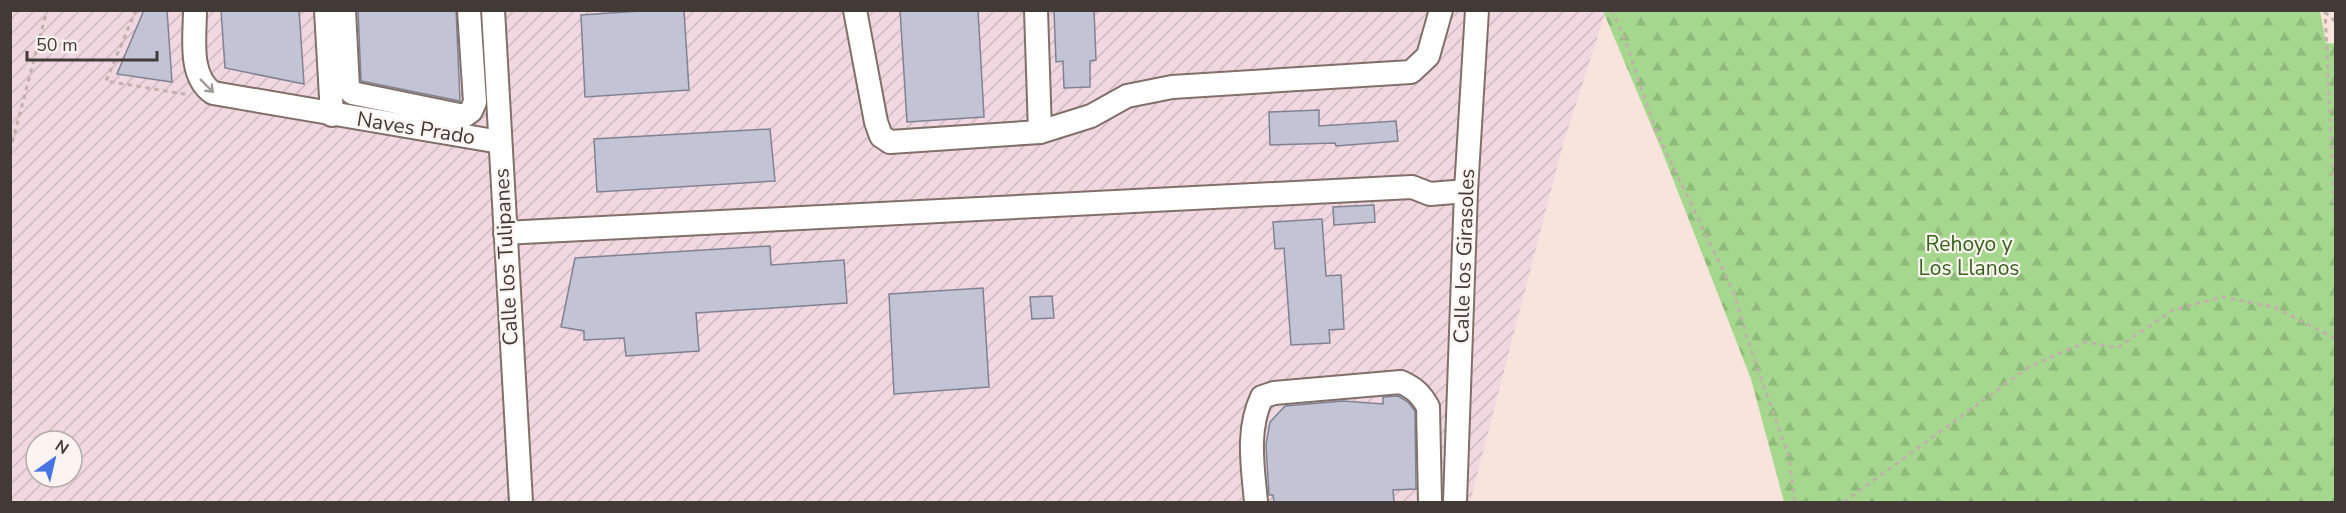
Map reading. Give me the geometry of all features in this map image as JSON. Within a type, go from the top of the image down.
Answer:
[{"type":"street","name":"Naves Prado","points":[[195,10],[198,75],[206,88],[213,93],[500,142]]},
{"type":"street","name":"Naves Prado","points":[[326,10],[339,70],[332,115]]},
{"type":"street","points":[[344,10],[339,70],[348,88],[356,95],[464,116],[471,111],[475,102],[469,10]]},
{"type":"street","name":"Calle los Tulipanes","points":[[492,10],[521,502]]},
{"type":"street","points":[[855,10],[876,122],[881,136],[890,142],[1040,132],[1090,116],[1127,96],[1172,87],[1411,72],[1428,56],[1441,10]]},
{"type":"street","points":[[1036,10],[1040,132]]},
{"type":"street","name":"Calle los Girasoles","points":[[1455,502],[1466,191],[1477,10]]},
{"type":"street","points":[[505,233],[1412,187],[1430,194],[1466,191]]},
{"type":"street","points":[[1256,502],[1252,442],[1256,411],[1262,397],[1274,393],[1401,382],[1413,387],[1428,407],[1430,502]]},
{"type":"path","points":[[10,151],[47,10]]},
{"type":"path","points":[[136,10],[106,81],[184,94],[182,86]]},
{"type":"path","points":[[1612,10],[1625,40],[1657,133],[1734,293],[1748,341],[1789,457],[1795,502]]},
{"type":"path","points":[[2325,11],[2336,22]]},
{"type":"path","points":[[2325,11],[2336,248]]},
{"type":"path","points":[[1844,502],[2030,366],[2086,342],[2117,348],[2173,310],[2222,297],[2274,307],[2336,339]]},
{"type":"shaded area","points":[[10,11],[1606,11],[1563,144],[1470,502],[11,502]]},
{"type":"green space","name":"Rehoyo y Los Llanos","points":[[1603,11],[2320,11],[2326,43],[2336,44],[2335,502],[1784,502],[1751,379],[1662,151]]},
{"type":"building","points":[[144,10],[167,10],[172,82],[117,74]]},
{"type":"building","points":[[221,10],[299,10],[304,84],[225,68]]},
{"type":"building","points":[[358,10],[456,10],[460,101],[361,81]]},
{"type":"building","points":[[684,10],[689,90],[585,97],[581,15]]},
{"type":"building","points":[[900,10],[978,10],[984,117],[907,122]]},
{"type":"building","points":[[1054,10],[1094,10],[1096,60],[1090,61],[1090,87],[1064,88],[1063,61],[1056,62]]},
{"type":"building","points":[[1319,110],[1319,126],[1396,121],[1398,141],[1336,146],[1335,143],[1270,145],[1269,112]]},
{"type":"building","points":[[770,129],[775,181],[597,192],[594,139]]},
{"type":"building","points":[[1374,205],[1375,222],[1334,225],[1333,207]]},
{"type":"building","points":[[1322,219],[1326,276],[1341,275],[1344,329],[1329,330],[1330,343],[1291,345],[1284,248],[1275,249],[1273,222]]},
{"type":"building","points":[[770,246],[771,265],[844,260],[847,303],[696,313],[699,351],[626,356],[624,338],[584,340],[584,331],[561,327],[575,258]]},
{"type":"building","points":[[983,288],[989,387],[894,394],[889,294]]},
{"type":"building","points":[[1052,296],[1054,318],[1032,319],[1030,297]]},
{"type":"building","points":[[1398,396],[1408,402],[1415,411],[1416,489],[1393,490],[1394,502],[1274,502],[1273,495],[1269,495],[1266,445],[1270,422],[1285,406],[1343,401],[1383,404],[1383,397]]}]
